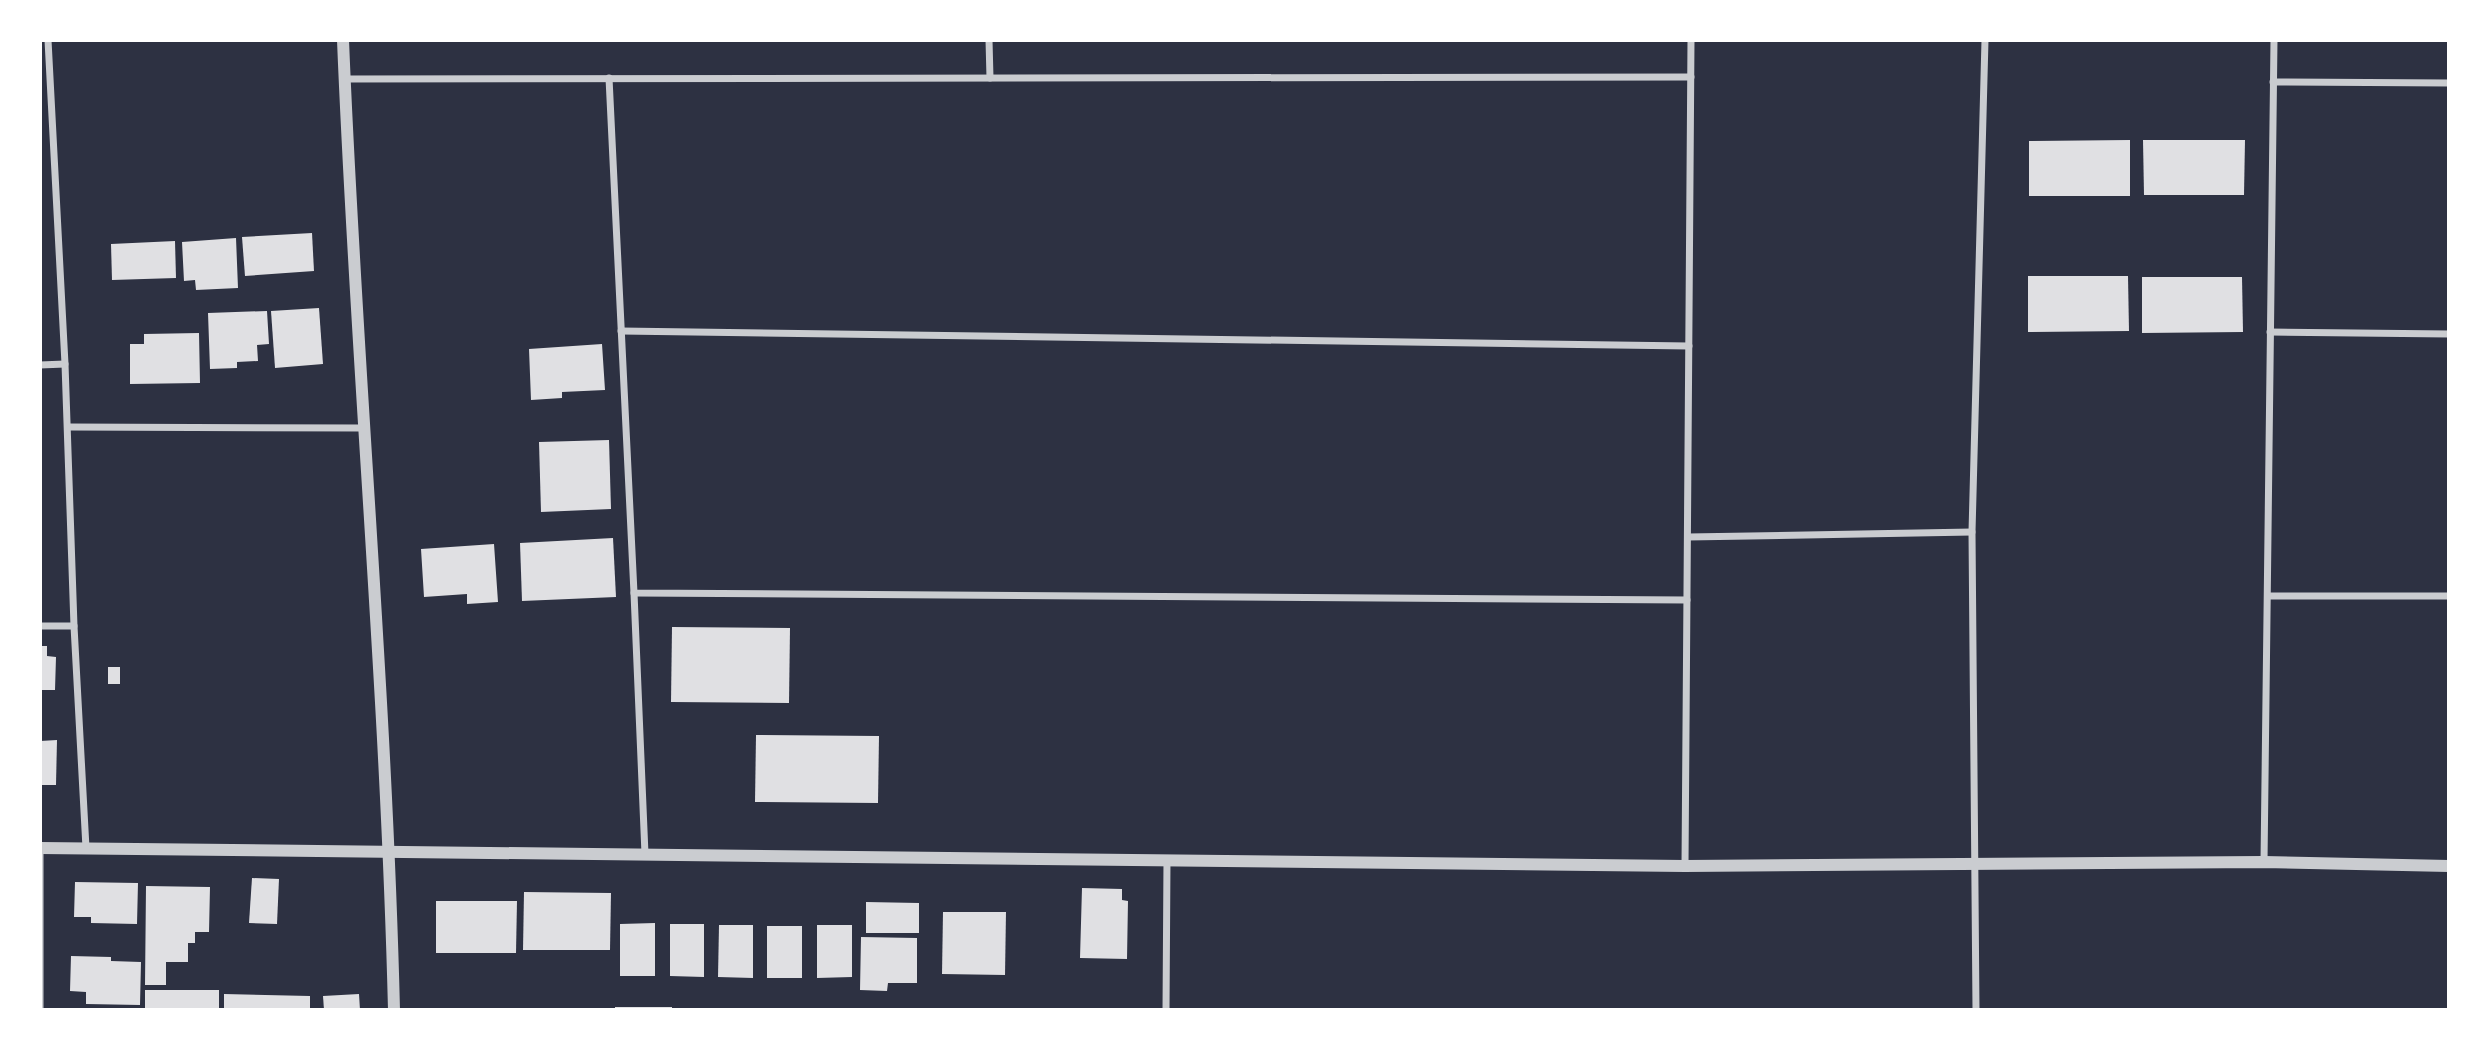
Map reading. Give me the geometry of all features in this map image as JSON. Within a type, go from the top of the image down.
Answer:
[{"type":"street","points":[[48,40],[44,52],[65,364],[74,626],[86,848]]},
{"type":"street","points":[[342,40],[390,853],[394,1010]]},
{"type":"street","points":[[989,40],[989,78]]},
{"type":"street","points":[[1685,866],[1691,40]]},
{"type":"street","points":[[1976,1010],[1972,532],[1985,40]]},
{"type":"street","points":[[2264,862],[2274,40]]},
{"type":"street","points":[[609,78],[645,854]]},
{"type":"street","points":[[344,79],[1691,78]]},
{"type":"street","points":[[2273,82],[2449,83]]},
{"type":"street","points":[[621,331],[1689,346]]},
{"type":"street","points":[[2270,332],[2449,334]]},
{"type":"street","points":[[40,365],[65,364]]},
{"type":"street","points":[[68,427],[363,428]]},
{"type":"street","points":[[1688,537],[1972,532]]},
{"type":"street","points":[[634,593],[1687,600]]},
{"type":"street","points":[[2268,596],[2449,596]]},
{"type":"street","points":[[40,626],[74,626]]},
{"type":"street","points":[[41,848],[1685,866],[2264,862],[2449,866]]},
{"type":"street","points":[[1166,1010],[1167,859]]},
{"type":"lane","points":[[41,848],[41,1010]]},
{"type":"building","points":[[2130,140],[2130,196],[2029,196],[2029,141]]},
{"type":"building","points":[[2143,140],[2245,140],[2244,195],[2144,195]]},
{"type":"building","points":[[312,233],[314,271],[245,276],[242,237]]},
{"type":"building","points":[[236,238],[238,288],[196,290],[195,280],[184,281],[182,242]]},
{"type":"building","points":[[175,241],[176,278],[112,280],[111,244]]},
{"type":"building","points":[[2028,276],[2128,276],[2129,331],[2028,332]]},
{"type":"building","points":[[2142,277],[2242,277],[2243,332],[2142,333]]},
{"type":"building","points":[[319,308],[323,364],[275,368],[271,311]]},
{"type":"building","points":[[267,311],[269,344],[257,345],[258,361],[237,362],[237,368],[210,369],[208,313]]},
{"type":"building","points":[[199,333],[200,383],[130,384],[130,344],[144,344],[144,334]]},
{"type":"building","points":[[602,344],[605,390],[562,392],[562,398],[531,400],[529,349]]},
{"type":"building","points":[[609,440],[611,509],[541,512],[539,442]]},
{"type":"building","points":[[613,538],[616,597],[522,601],[520,543]]},
{"type":"building","points":[[494,544],[498,602],[467,604],[467,594],[424,597],[421,549]]},
{"type":"building","points":[[672,627],[790,628],[789,703],[671,702]]},
{"type":"building","points":[[40,646],[47,646],[47,656],[56,657],[55,690],[40,690]]},
{"type":"building","points":[[108,667],[120,667],[120,684],[108,684]]},
{"type":"building","points":[[756,735],[879,736],[878,803],[755,802]]},
{"type":"building","points":[[57,740],[56,785],[40,785],[40,741]]},
{"type":"building","points":[[252,878],[279,879],[277,924],[249,923]]},
{"type":"building","points":[[75,882],[138,883],[137,924],[91,923],[91,917],[74,917]]},
{"type":"building","points":[[146,886],[210,887],[209,932],[195,932],[195,943],[188,943],[188,962],[166,962],[166,985],[145,985]]},
{"type":"building","points":[[1082,888],[1122,889],[1122,900],[1128,901],[1127,959],[1080,958]]},
{"type":"building","points":[[524,892],[611,893],[610,950],[523,950]]},
{"type":"building","points":[[436,901],[517,901],[516,953],[436,953]]},
{"type":"building","points":[[866,902],[919,903],[919,933],[866,933]]},
{"type":"building","points":[[943,912],[1006,912],[1005,975],[942,974]]},
{"type":"building","points":[[655,923],[655,976],[620,976],[620,924]]},
{"type":"building","points":[[670,924],[704,924],[704,977],[670,976]]},
{"type":"building","points":[[719,925],[753,925],[753,978],[718,977]]},
{"type":"building","points":[[817,925],[852,925],[852,977],[817,978]]},
{"type":"building","points":[[767,926],[802,926],[802,978],[767,978]]},
{"type":"building","points":[[861,937],[917,938],[917,983],[888,983],[887,991],[860,990]]},
{"type":"building","points":[[71,956],[111,957],[111,961],[141,962],[140,1005],[86,1004],[86,992],[70,991]]},
{"type":"building","points":[[145,990],[219,990],[219,1010],[145,1010]]},
{"type":"building","points":[[224,994],[310,996],[310,1010],[224,1010]]},
{"type":"building","points":[[359,994],[360,1010],[324,1010],[323,996]]},
{"type":"building","points":[[615,1007],[672,1007],[672,1010],[615,1010]]}]
